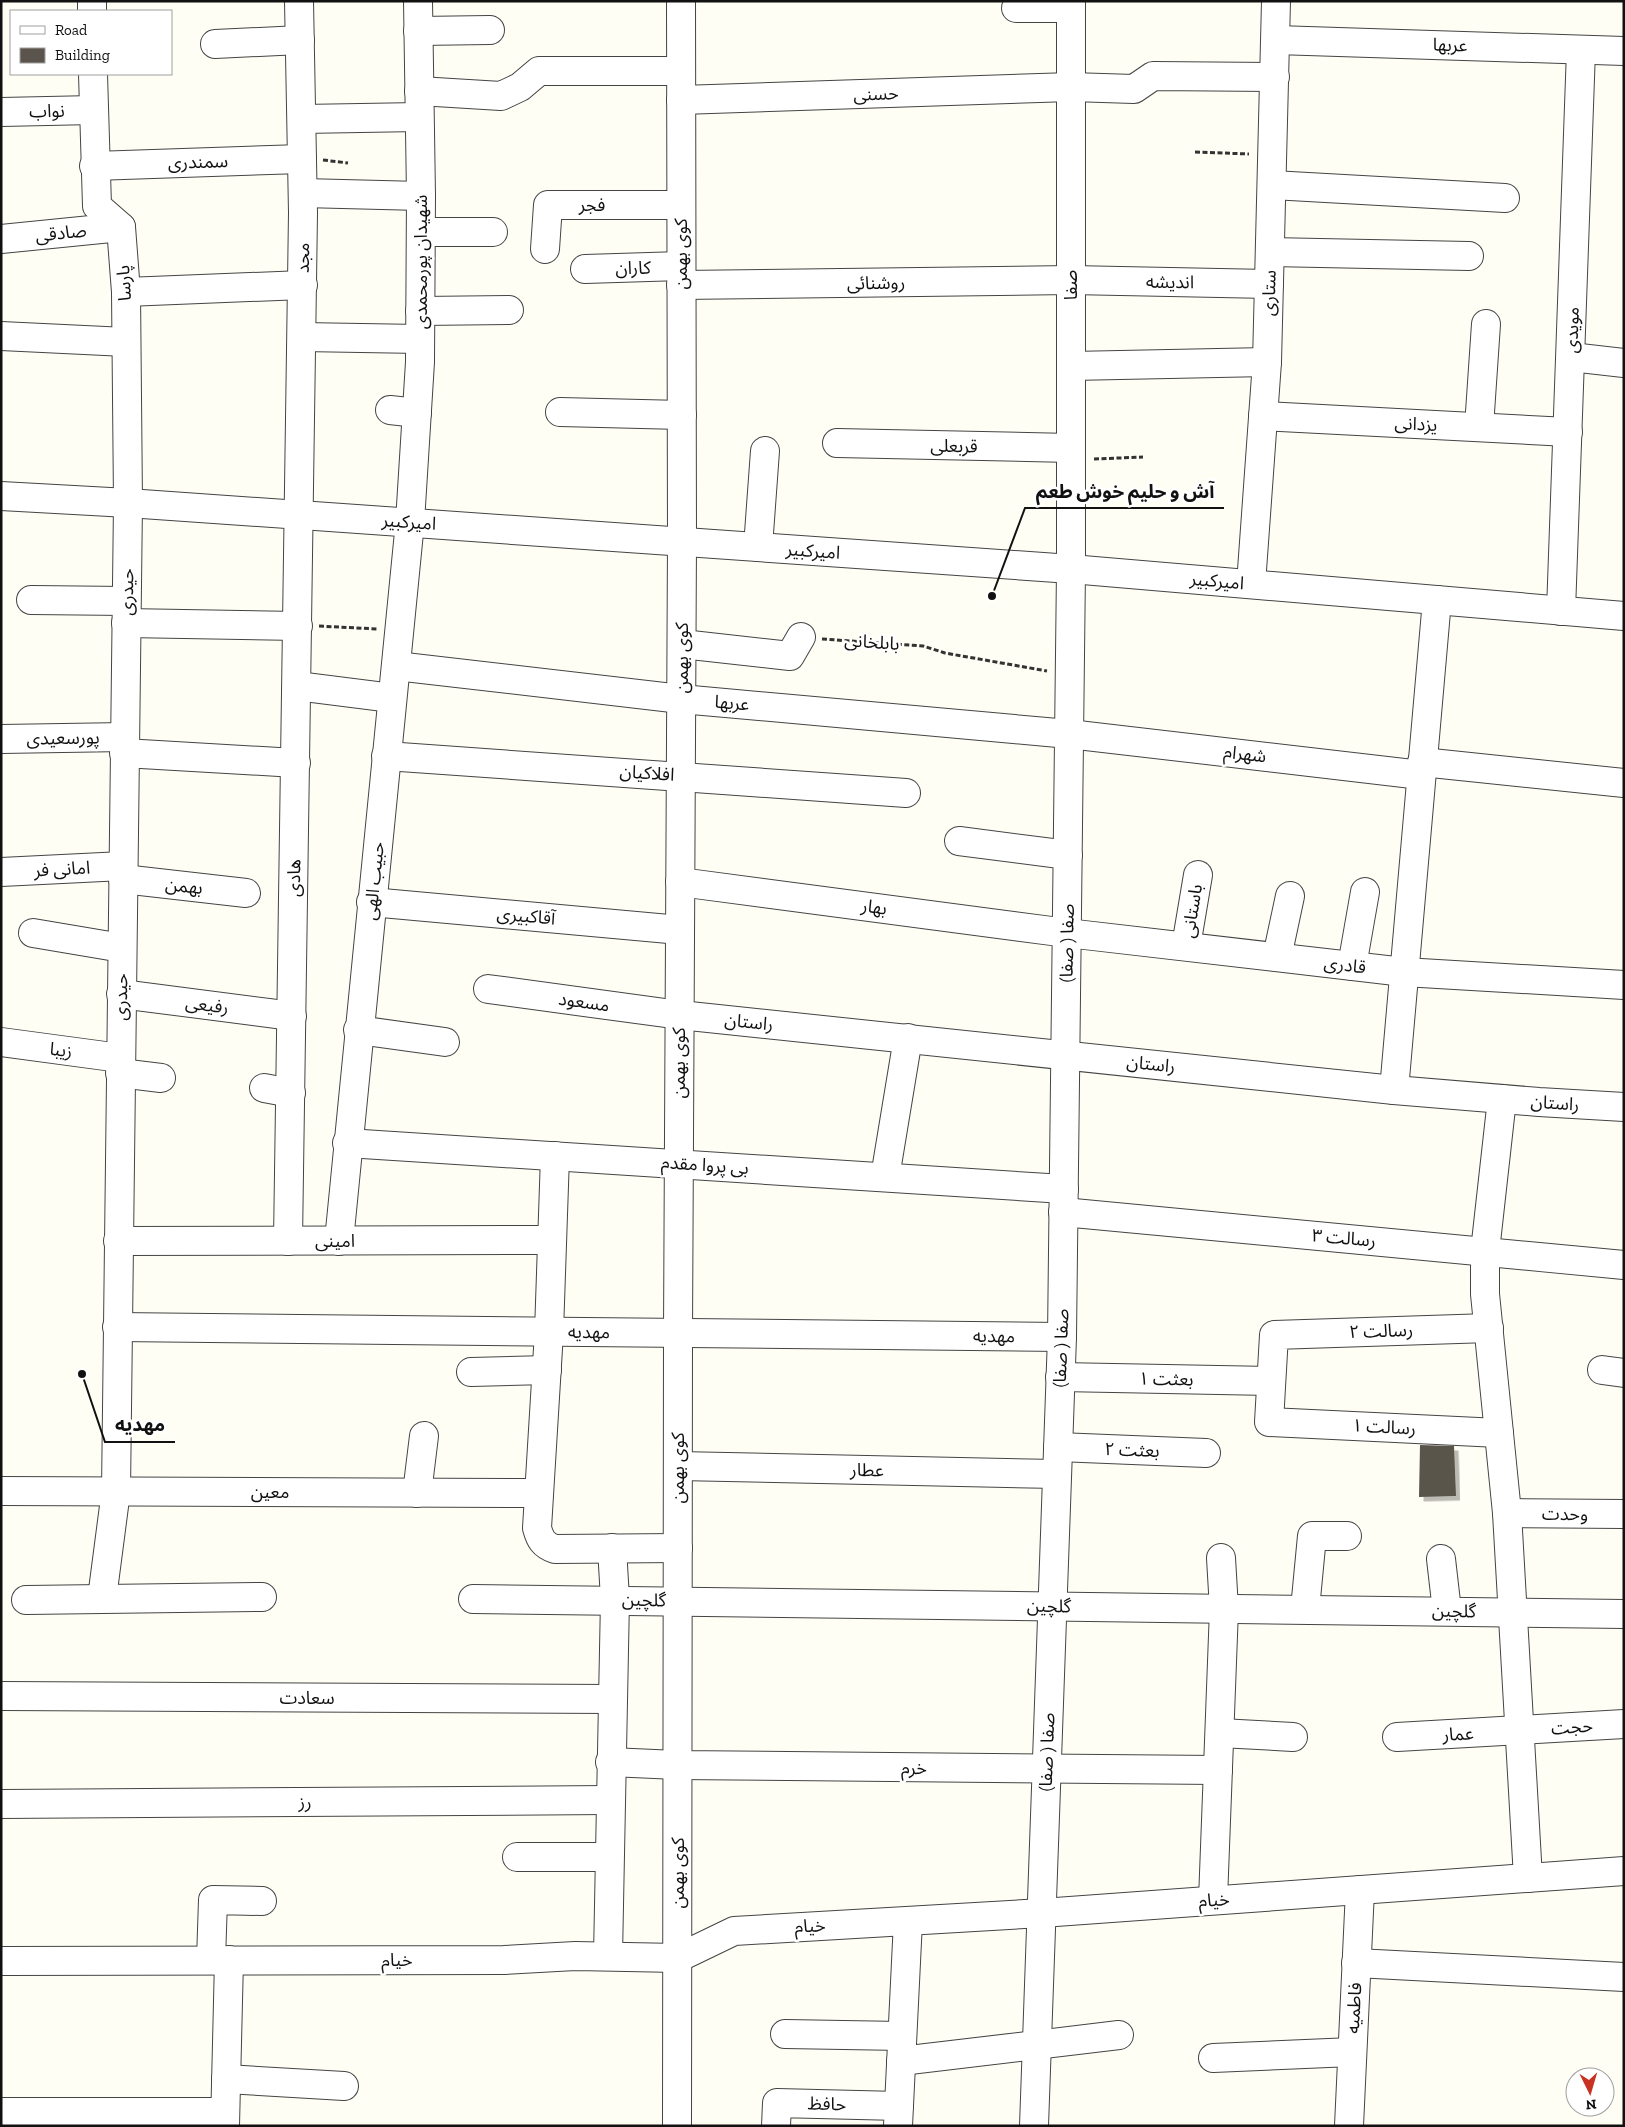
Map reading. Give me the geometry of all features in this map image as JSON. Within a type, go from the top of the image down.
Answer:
[{"type":"street","name":"مجد","points":[[299,1],[303,193],[300,515]]},
{"type":"street","name":"شهیدان پورمحمدی","points":[[410,522],[404,411],[420,339],[422,196],[418,1]]},
{"type":"street","name":"کوی بهمن","points":[[677,2126],[678,1333],[682,644],[681,1]]},
{"type":"street","name":"ستاری","points":[[1251,584],[1267,362],[1276,1]]},
{"type":"street","points":[[1016,8],[1071,5]]},
{"type":"street","name":"صفا","points":[[1071,5],[1071,569]]},
{"type":"street","points":[[418,31],[490,30]]},
{"type":"street","points":[[215,44],[300,40]]},
{"type":"street","name":"عربها","points":[[1276,40],[1624,51]]},
{"type":"street","name":"مویدی","points":[[1561,610],[1581,50]]},
{"type":"street","points":[[302,119],[419,104],[502,96],[520,87],[539,71],[680,71]]},
{"type":"street","points":[[93,75],[96,206],[121,227]]},
{"type":"street","name":"حسنی","points":[[680,100],[1071,87],[1134,89],[1153,76],[1275,77]]},
{"type":"street","name":"نواب","points":[[1,112],[94,110]]},
{"type":"street","name":"سمندری","points":[[94,166],[302,159]]},
{"type":"street","points":[[1272,185],[1505,198]]},
{"type":"street","points":[[303,193],[422,196]]},
{"type":"street","name":"فجر","points":[[545,249],[548,205],[681,205]]},
{"type":"street","name":"صادقی","points":[[1,239],[121,227]]},
{"type":"street","name":"پارسا","points":[[121,227],[126,292],[128,503]]},
{"type":"street","points":[[421,232],[493,232]]},
{"type":"street","points":[[1270,252],[1469,256]]},
{"type":"street","name":"کاران","points":[[585,269],[681,276]]},
{"type":"street","name":"روشنائی","points":[[681,276],[1071,280]]},
{"type":"street","name":"اندیشه","points":[[1071,280],[1269,284]]},
{"type":"street","points":[[126,292],[303,285]]},
{"type":"street","points":[[420,311],[509,310]]},
{"type":"street","points":[[1479,427],[1486,324]]},
{"type":"street","points":[[1,336],[126,342]]},
{"type":"street","points":[[302,337],[420,339]]},
{"type":"street","points":[[1571,357],[1624,363]]},
{"type":"street","points":[[1071,366],[1267,362]]},
{"type":"street","points":[[560,412],[682,415]]},
{"type":"street","name":"یزدانی","points":[[1263,416],[1568,432]]},
{"type":"street","name":"قربعلی","points":[[837,443],[1071,454]]},
{"type":"street","points":[[758,547],[765,451]]},
{"type":"street","name":"امیرکبیر","points":[[1,496],[410,522],[1071,569],[1624,616]]},
{"type":"street","name":"حیدری","points":[[102,1598],[116,1491],[128,503]]},
{"type":"street","name":"هادی","points":[[288,1241],[300,515]]},
{"type":"street","name":"حبیب الهی","points":[[339,1241],[358,1030],[410,522]]},
{"type":"street","name":"صفا ( صفا)","points":[[1034,2126],[1062,1337],[1071,569]]},
{"type":"street","points":[[31,600],[126,612],[298,626]]},
{"type":"street","points":[[1394,1090],[1436,600]]},
{"type":"street","points":[[682,644],[790,656],[801,637]]},
{"type":"street","name":"عربها","points":[[396,666],[681,699],[1069,734]]},
{"type":"street","points":[[298,686],[392,698]]},
{"type":"street","name":"شهرام","points":[[1069,734],[1422,768],[1624,783]]},
{"type":"street","name":"پورسعیدی","points":[[1,739],[124,745],[296,763]]},
{"type":"street","name":"افلاکیان","points":[[386,756],[906,793]]},
{"type":"street","points":[[959,841],[1068,855]]},
{"type":"street","name":"امانی فر","points":[[1,872],[123,872]]},
{"type":"street","name":"بهمن","points":[[123,872],[246,893]]},
{"type":"street","name":"باستانی","points":[[1186,946],[1198,875]]},
{"type":"street","name":"بهار","points":[[680,882],[1067,933]]},
{"type":"street","points":[[1352,966],[1365,892]]},
{"type":"street","points":[[1278,957],[1290,896]]},
{"type":"street","name":"آقاکبیری","points":[[372,902],[680,930]]},
{"type":"street","points":[[33,933],[122,948]]},
{"type":"street","name":"قادری","points":[[1067,933],[1404,972],[1624,985]]},
{"type":"street","name":"مسعود","points":[[488,989],[680,1015]]},
{"type":"street","name":"رفیعی","points":[[121,994],[292,1016]]},
{"type":"street","name":"راستان","points":[[680,1015],[1394,1090],[1624,1107]]},
{"type":"street","points":[[358,1030],[446,1042]]},
{"type":"street","points":[[885,1177],[908,1038]]},
{"type":"street","name":"زیبا","points":[[1,1042],[120,1065],[162,1078]]},
{"type":"street","points":[[264,1088],[291,1093]]},
{"type":"street","points":[[1502,1099],[1485,1251],[1489,1328],[1507,1513],[1514,1612],[1528,1878]]},
{"type":"street","name":"بی پروا مقدم","points":[[347,1143],[885,1177],[1063,1201]]},
{"type":"street","points":[[555,1156],[549,1332],[537,1528],[539,1538],[546,1546],[555,1549],[678,1548]]},
{"type":"street","name":"رسالت ۳","points":[[1063,1201],[1485,1251],[1624,1265]]},
{"type":"street","name":"امینی","points":[[118,1241],[552,1240]]},
{"type":"street","name":"مهدیه","points":[[117,1327],[1062,1337]]},
{"type":"street","name":"رسالت ۲","points":[[1271,1381],[1274,1335],[1489,1328]]},
{"type":"street","points":[[471,1372],[547,1370]]},
{"type":"street","name":"بعثت ۱","points":[[1060,1376],[1271,1381]]},
{"type":"street","name":"رسالت ۱","points":[[1271,1381],[1268,1422],[1499,1433]]},
{"type":"street","points":[[417,1493],[424,1436]]},
{"type":"street","name":"بعثت ۲","points":[[1058,1447],[1206,1453]]},
{"type":"street","name":"عطار","points":[[678,1466],[1057,1474]]},
{"type":"street","name":"معین","points":[[1,1490],[539,1493]]},
{"type":"street","name":"وحدت","points":[[1507,1513],[1624,1514]]},
{"type":"street","points":[[1305,1609],[1312,1536],[1347,1536]]},
{"type":"street","points":[[608,1956],[609,1800],[615,1599],[612,1548]]},
{"type":"street","points":[[1213,1900],[1224,1608],[1221,1558]]},
{"type":"street","points":[[1441,1559],[1447,1611]]},
{"type":"street","points":[[26,1600],[262,1597]]},
{"type":"street","name":"گلچین","points":[[474,1599],[615,1599],[1624,1614]]},
{"type":"street","name":"سعادت","points":[[1,1696],[612,1699]]},
{"type":"street","name":"حجت","points":[[1520,1731],[1624,1724]]},
{"type":"street","name":"عمار","points":[[1396,1737],[1520,1731]]},
{"type":"street","points":[[1220,1733],[1293,1737]]},
{"type":"street","name":"خرم","points":[[610,1762],[678,1765],[1218,1770]]},
{"type":"street","name":"رز","points":[[1,1804],[609,1800]]},
{"type":"street","points":[[517,1857],[609,1857]]},
{"type":"street","name":"خیام","points":[[1,1961],[504,1960],[575,1956],[678,1958],[734,1931],[1042,1913],[1624,1870]]},
{"type":"street","name":"فاطمیه","points":[[1348,2126],[1360,1890]]},
{"type":"street","points":[[1,2112],[225,2119],[226,2079],[220,1960],[213,1900],[262,1901]]},
{"type":"street","points":[[898,2116],[908,1921]]},
{"type":"street","points":[[1356,1963],[1624,1977]]},
{"type":"street","points":[[785,2034],[902,2049],[1037,2045],[1119,2035]]},
{"type":"street","points":[[1213,2058],[1352,2052]]},
{"type":"street","points":[[226,2079],[344,2086]]},
{"type":"street","name":"حافظ","points":[[776,2126],[777,2103],[898,2116]]},
{"type":"path","points":[[1195,152],[1273,156]]},
{"type":"path","points":[[1071,454],[1142,457]]},
{"type":"path","points":[[298,626],[399,630]]},
{"type":"path","name":"بابلخانی","points":[[801,637],[923,646],[945,653],[1070,676]]},
{"type":"building","points":[[1420,1445],[1454,1446],[1456,1496],[1419,1497]]},
{"type":"place","name":"آش و حلیم خوش طعم","points":[[992,596]]},
{"type":"place","name":"مهدیه","points":[[82,1374]]}]
